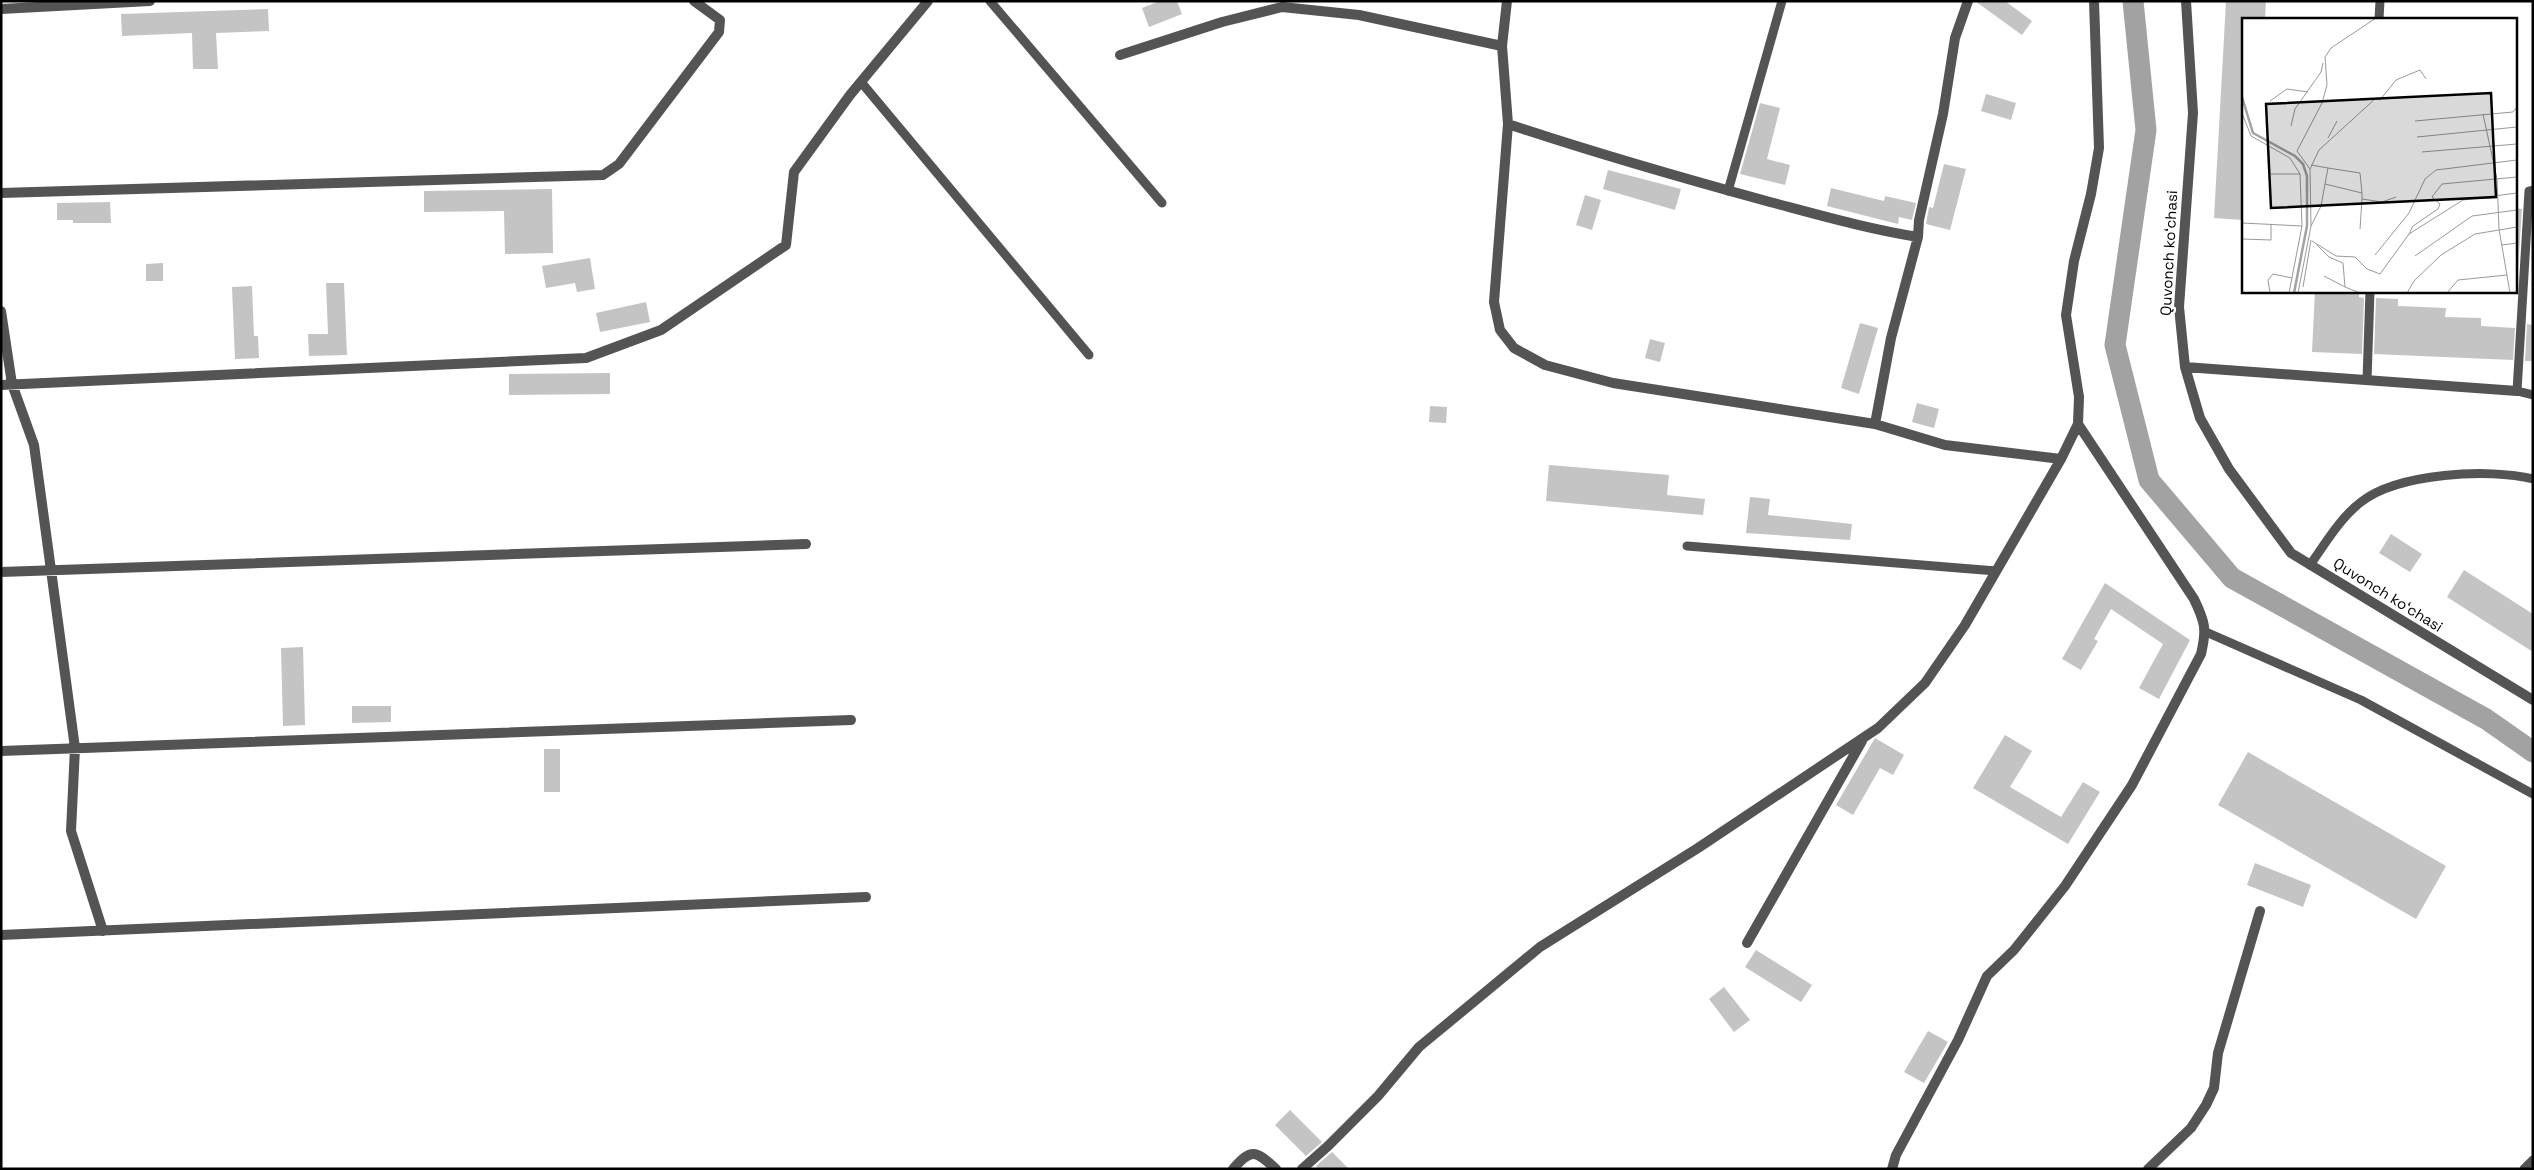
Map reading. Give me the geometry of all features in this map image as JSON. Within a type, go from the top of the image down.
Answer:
[{"type":"street","points":[[1,9],[150,1]]},
{"type":"street","points":[[1,193],[603,175],[620,164],[719,32],[720,20],[694,1]]},
{"type":"street","points":[[1,384],[586,358],[662,330],[786,245],[794,172],[861,82],[928,1]]},
{"type":"street","points":[[1507,1],[1502,46],[1508,124],[1494,302],[1500,330],[1514,348],[1545,365],[1613,383],[1875,424],[1945,445],[2061,459]]},
{"type":"street","points":[[1875,424],[1891,338],[1918,237],[1918,220],[1943,114],[1955,38],[1968,1]]},
{"type":"street","points":[[1302,1169],[1378,1096],[1419,1047],[1540,947],[1656,876],[1864,738],[1878,728],[1925,683],[1964,625],[1996,571],[2061,459],[2078,424],[2079,397],[2066,315],[2074,261],[2091,194],[2099,148],[2094,1]]},
{"type":"street","name":"Quvonch koʻchasi","points":[[2186,1],[2193,113],[2179,307],[2185,367],[2200,418],[2229,469],[2291,554],[2533,700]]},
{"type":"street","points":[[1120,55],[1222,22],[1282,7],[1359,14],[1502,46]]},
{"type":"street","points":[[1508,124],[1596,154],[1728,191],[1888,232],[1918,237]]},
{"type":"street","points":[[1,311],[12,384],[34,445],[75,748],[71,831],[103,931]]},
{"type":"street","points":[[2185,367],[2517,391]]},
{"type":"street","points":[[1892,1169],[1896,1155],[1958,1040],[1987,976],[2014,950],[2065,886],[2132,785],[2201,654],[2206,632],[2204,619],[2194,599],[2078,424]]},
{"type":"street","points":[[1,572],[806,544]]},
{"type":"street","points":[[1,752],[851,720]]},
{"type":"street","points":[[1747,943],[1864,738]]},
{"type":"street","points":[[1,935],[866,897]]},
{"type":"street","points":[[2148,1169],[2192,1128],[2206,1106],[2214,1088],[2218,1054],[2260,911]]},
{"type":"street","points":[[1233,1169],[1244,1156],[1253,1153],[1259,1154],[1276,1169]]},
{"type":"lane","points":[[990,1],[1162,203]]},
{"type":"lane","points":[[1728,191],[1782,1]]},
{"type":"lane","points":[[2379,18],[2380,1]]},
{"type":"lane","points":[[861,82],[1088,355]]},
{"type":"lane","points":[[2533,190],[2528,191],[2517,391],[2533,395]]},
{"type":"lane","points":[[2367,380],[2370,292]]},
{"type":"lane","points":[[2310,565],[2336,529],[2362,502],[2393,486],[2458,473],[2512,474],[2533,479]]},
{"type":"lane","points":[[1688,546],[1996,571]]},
{"type":"lane","points":[[2206,632],[2361,700],[2533,794]]},
{"type":"lane","points":[[2524,1169],[2533,1160]]},
{"type":"building","points":[[1160,1],[1177,1],[1182,14],[1149,27],[1142,8]]},
{"type":"building","points":[[1975,1],[2005,1],[2032,21],[2022,35]]},
{"type":"building","points":[[2226,1],[2266,1],[2265,18],[2242,18],[2242,220],[2214,218]]},
{"type":"building","points":[[268,9],[269,31],[216,33],[218,69],[193,69],[192,33],[122,36],[121,14]]},
{"type":"building","points":[[1986,94],[2016,103],[2011,120],[1981,111]]},
{"type":"building","points":[[1760,103],[1780,108],[1767,159],[1790,165],[1785,185],[1740,174]]},
{"type":"building","points":[[1944,164],[1966,169],[1950,230],[1926,224],[1929,207],[1933,208]]},
{"type":"building","points":[[1608,170],[1681,189],[1675,210],[1603,189]]},
{"type":"building","points":[[1831,188],[1884,201],[1885,196],[1916,203],[1912,220],[1899,217],[1898,224],[1827,206]]},
{"type":"building","points":[[552,189],[553,253],[505,254],[504,211],[424,212],[424,191]]},
{"type":"building","points":[[1585,195],[1601,200],[1592,230],[1576,225]]},
{"type":"building","points":[[110,202],[111,223],[73,223],[73,220],[57,220],[57,203]]},
{"type":"building","points":[[2516,208],[2522,209],[2518,269],[2516,269]]},
{"type":"building","points":[[590,258],[595,289],[577,292],[575,283],[546,288],[542,266]]},
{"type":"building","points":[[163,263],[163,281],[146,281],[146,264]]},
{"type":"building","points":[[326,283],[344,283],[347,355],[309,356],[308,334],[328,334]]},
{"type":"building","points":[[252,286],[254,336],[258,336],[259,358],[235,359],[232,287]]},
{"type":"building","points":[[2315,292],[2359,292],[2359,297],[2364,298],[2362,354],[2312,352]]},
{"type":"building","points":[[2376,298],[2398,299],[2398,306],[2446,308],[2445,317],[2481,318],[2481,326],[2515,328],[2513,360],[2374,354]]},
{"type":"building","points":[[646,302],[650,322],[600,332],[596,313]]},
{"type":"building","points":[[1860,323],[1878,328],[1859,394],[1841,388]]},
{"type":"building","points":[[2527,324],[2533,325],[2533,361],[2525,361]]},
{"type":"building","points":[[1650,339],[1665,343],[1660,362],[1645,358]]},
{"type":"building","points":[[610,373],[610,394],[509,395],[509,374]]},
{"type":"building","points":[[1917,403],[1939,409],[1934,428],[1912,422]]},
{"type":"building","points":[[1430,406],[1447,407],[1446,423],[1429,422]]},
{"type":"building","points":[[1549,465],[1669,475],[1667,495],[1705,499],[1703,515],[1546,501]]},
{"type":"building","points":[[1750,497],[1770,499],[1768,515],[1852,524],[1850,540],[1746,533]]},
{"type":"building","points":[[2391,534],[2422,554],[2410,572],[2379,553]]},
{"type":"building","points":[[2464,570],[2533,614],[2533,652],[2447,597]]},
{"type":"building","points":[[2105,583],[2190,640],[2159,699],[2139,688],[2163,644],[2111,609],[2094,639],[2098,641],[2081,670],[2062,659]]},
{"type":"building","points":[[303,647],[305,725],[283,726],[281,648]]},
{"type":"building","points":[[352,706],[391,706],[391,722],[352,723]]},
{"type":"building","points":[[2005,735],[2032,751],[2010,787],[2061,817],[2083,782],[2100,792],[2068,844],[1973,788]]},
{"type":"building","points":[[1875,738],[1904,755],[1893,775],[1880,768],[1853,815],[1836,805]]},
{"type":"building","points":[[544,749],[560,749],[560,792],[544,792]]},
{"type":"building","points":[[2248,752],[2446,866],[2416,919],[2218,805]]},
{"type":"building","points":[[2255,863],[2311,885],[2303,907],[2247,885]]},
{"type":"building","points":[[1756,950],[1812,985],[1801,1002],[1745,967]]},
{"type":"building","points":[[1724,987],[1750,1020],[1734,1032],[1709,999]]},
{"type":"building","points":[[1928,1031],[1948,1042],[1924,1083],[1904,1072]]},
{"type":"building","points":[[1290,1110],[1322,1142],[1306,1156],[1275,1125]]},
{"type":"building","points":[[1332,1152],[1349,1169],[1319,1169],[1316,1166]]},
{"type":"waterway","points":[[2133,1],[2146,130],[2115,345],[2149,480],[2232,578],[2486,719],[2533,752]]}]
